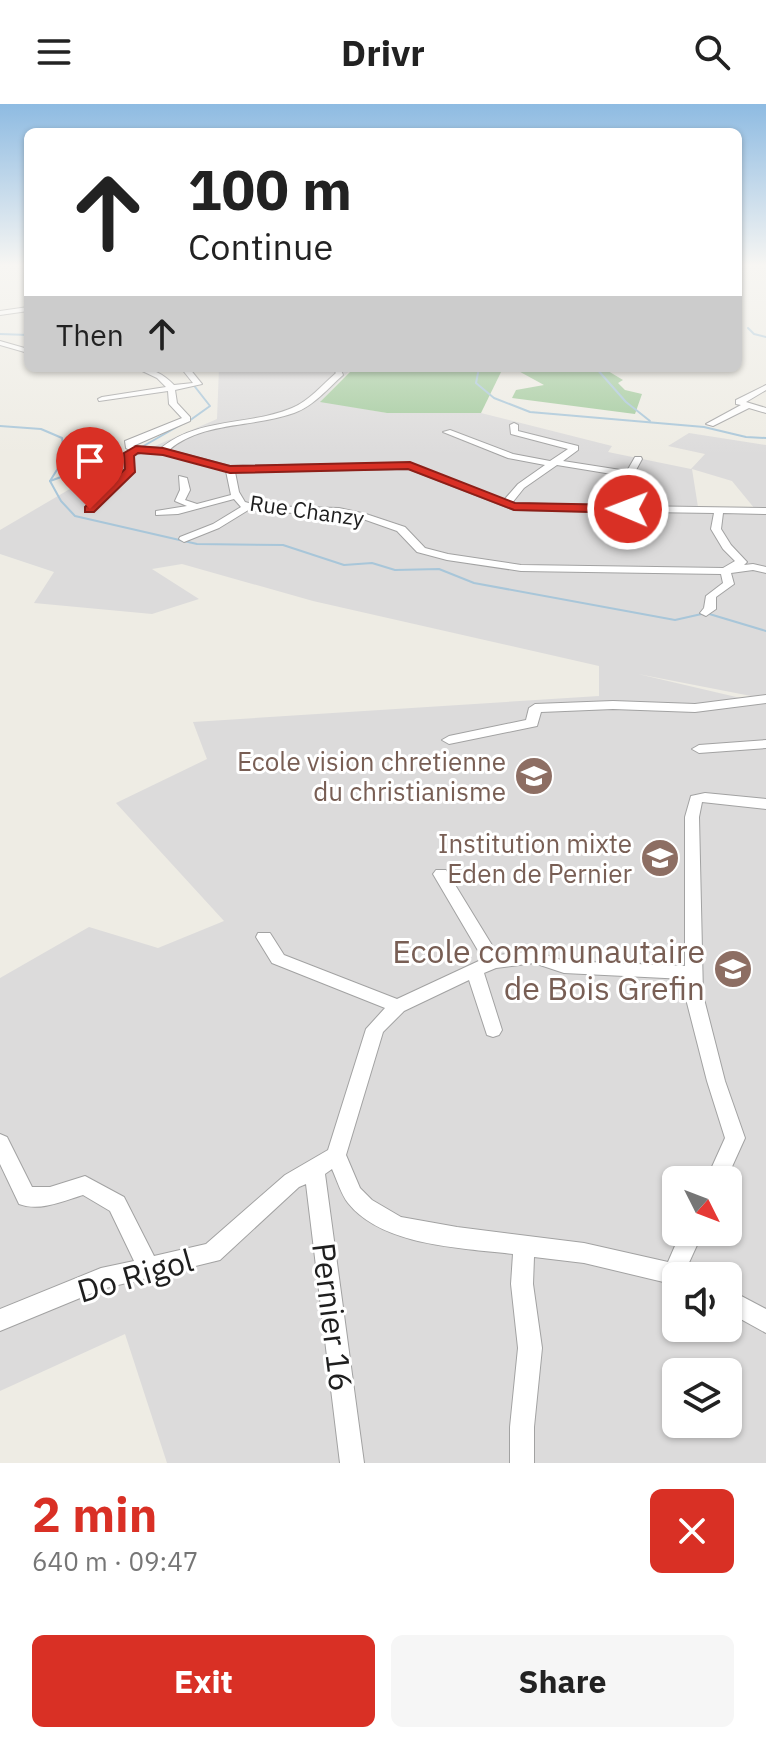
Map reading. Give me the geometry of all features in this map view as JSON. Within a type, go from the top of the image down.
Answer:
[{"type":"street","points":[[0,343],[24,350]]},
{"type":"street","points":[[136,450],[130,448],[128,443],[187,419],[173,404],[171,389],[160,376],[150,372]]},
{"type":"street","points":[[102,399],[198,384],[188,372]]},
{"type":"street","points":[[163,451],[178,437],[293,411],[315,397],[339,372]]},
{"type":"street","points":[[766,387],[739,402],[766,411]]},
{"type":"street","points":[[710,424],[746,406]]},
{"type":"street","points":[[510,505],[521,486],[575,448],[514,432],[514,425]]},
{"type":"street","points":[[447,432],[511,456],[630,474]]},
{"type":"street","points":[[90,509],[131,469],[128,455],[136,450]]},
{"type":"street","name":"Rue Chanzy","points":[[136,450],[163,451],[230,469],[242,504],[339,511],[366,517],[401,529],[421,550],[447,557],[521,568],[725,571],[753,567],[766,570]]},
{"type":"street","points":[[628,509],[624,483],[638,459]]},
{"type":"street","points":[[230,469],[410,466],[510,505],[766,511]]},
{"type":"street","points":[[182,478],[185,490],[180,501],[193,505]]},
{"type":"street","points":[[159,513],[237,496]]},
{"type":"street","points":[[184,539],[216,526],[249,506]]},
{"type":"street","points":[[706,613],[710,609],[711,596],[729,584],[725,571],[742,562],[727,547],[716,529],[719,511]]},
{"type":"street","points":[[449,740],[532,723],[535,708],[613,705],[695,708],[766,699]]},
{"type":"street","points":[[699,749],[766,744]]},
{"type":"street","points":[[722,1166],[735,1138],[716,1081],[694,995],[692,817],[696,799],[705,797],[766,804]]},
{"type":"street","points":[[441,874],[484,966],[493,1030]]},
{"type":"street","points":[[264,937],[278,959],[398,1006]]},
{"type":"street","points":[[662,1270],[584,1253],[397,1226],[365,1207],[353,1194],[336,1155],[375,1029],[398,1006],[484,966],[534,957],[564,967],[695,973]]},
{"type":"street","points":[[0,1143],[26,1197],[50,1196],[85,1185],[117,1204],[149,1268]]},
{"type":"street","name":"Do Rigol","points":[[0,1320],[101,1279],[212,1253],[292,1181],[336,1155]]},
{"type":"street","name":"Pernier 16","points":[[314,1170],[352,1463]]},
{"type":"street","points":[[522,1463],[522,1427],[530,1348],[522,1284],[524,1246]]},
{"type":"street","points":[[742,1308],[766,1322]]},
{"type":"shaded area","points":[[219,372],[348,372],[321,401],[387,413],[481,413],[612,446],[608,452],[691,469],[705,454],[668,446],[689,433],[766,445],[766,699],[638,674],[766,704],[766,1463],[167,1463],[125,1334],[0,1391],[0,978],[89,927],[158,948],[224,921],[116,803],[207,759],[193,722],[599,696],[599,666],[313,601],[182,564],[152,569],[199,599],[152,614],[34,603],[54,572],[0,554],[0,530],[109,466],[217,419]],"holes":[[[692,469],[732,481],[755,509],[698,507]]]},
{"type":"green space","points":[[350,372],[501,372],[481,413],[387,413],[320,402]]},
{"type":"green space","points":[[520,372],[610,372],[623,380],[618,383],[625,390],[642,394],[635,414],[512,398],[516,390],[544,385]]},
{"type":"waterway","points":[[748,328],[754,334],[766,337]]},
{"type":"waterway","points":[[0,334],[24,335]]},
{"type":"waterway","points":[[478,372],[476,383],[494,398],[530,412],[704,427],[746,437],[766,438]]},
{"type":"waterway","points":[[600,372],[626,402],[650,421]]},
{"type":"waterway","points":[[189,421],[210,406],[192,383]]},
{"type":"waterway","points":[[140,448],[182,424]]},
{"type":"waterway","points":[[0,426],[41,429],[62,438],[65,457],[50,481]]},
{"type":"waterway","points":[[50,481],[125,454]]},
{"type":"waterway","points":[[50,481],[61,501],[75,516],[197,544],[283,545],[344,565],[372,563],[395,570],[439,569],[474,583],[675,620],[706,613],[766,631]]},
{"type":"place","name":"Ecole vision chretienne du christianisme","points":[[534,776]]},
{"type":"place","name":"Institution mixte Eden de Pernier","points":[[660,858]]},
{"type":"place","name":"Ecole communautaire de Bois Grefin","points":[[733,969]]},
{"type":"route","points":[[90,509],[131,469],[128,455],[136,450],[163,451],[230,469],[384,464],[410,466],[514,507],[628,509]]}]
